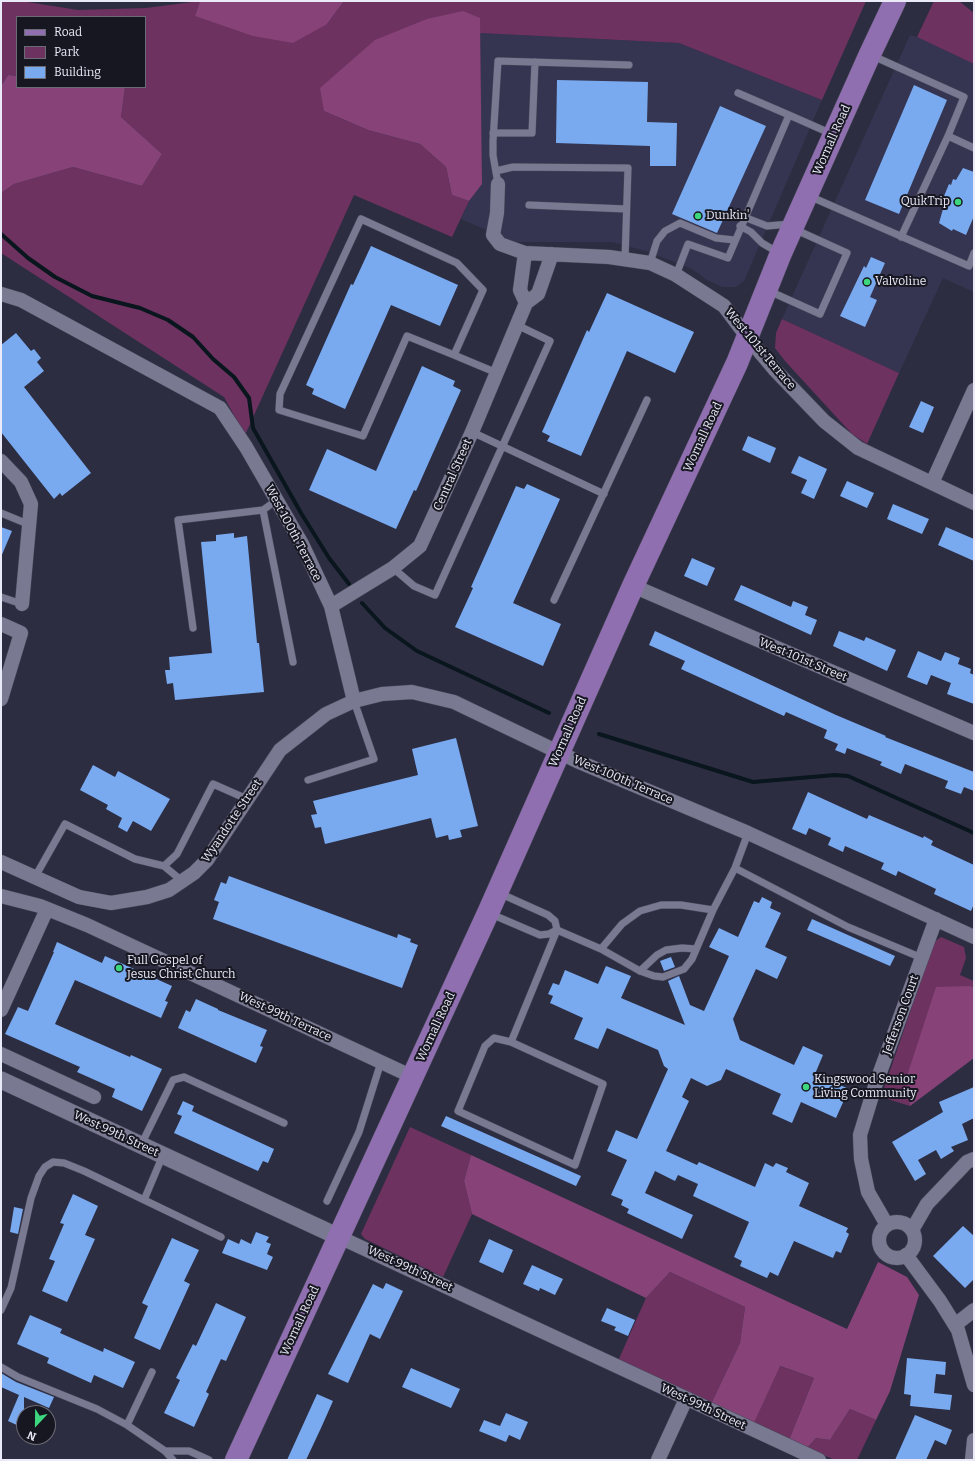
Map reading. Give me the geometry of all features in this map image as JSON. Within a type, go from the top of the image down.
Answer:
[{"type":"main road","name":"Wornall Road","points":[[236,1460],[488,913],[633,586],[748,338],[793,226],[892,8]]},
{"type":"street","name":"West 101st Terrace","points":[[497,177],[497,213],[493,235],[500,244],[525,253],[625,259],[650,263],[676,275],[724,306],[775,370],[824,421],[858,448],[974,503]]},
{"type":"street","points":[[525,253],[520,290],[526,303]]},
{"type":"street","name":"Central Street","points":[[331,606],[393,568],[420,546],[472,432],[526,303],[538,294],[552,254]]},
{"type":"street","name":"West 100th Terrace","points":[[1,294],[21,300],[220,408],[246,447],[302,544],[331,606],[354,701],[382,694],[412,692],[454,702],[559,752],[748,833],[974,937]]},
{"type":"street","points":[[932,483],[974,390]]},
{"type":"street","points":[[1,461],[21,482],[31,504],[22,604]]},
{"type":"street","name":"West 101st Street","points":[[633,586],[974,733]]},
{"type":"street","points":[[1,624],[21,633],[1,699]]},
{"type":"street","name":"Wyandotte Street","points":[[1,862],[79,897],[112,903],[147,897],[169,890],[194,873],[207,860],[280,750],[326,714],[354,701]]},
{"type":"street","name":"West 99th Terrace","points":[[1,896],[47,909],[87,925],[413,1077]]},
{"type":"street","points":[[1,1010],[47,909]]},
{"type":"street","name":"Jefferson Court","points":[[887,1225],[868,1192],[861,1159],[860,1135],[875,1086],[936,919]]},
{"type":"street","points":[[1,1054],[94,1097]]},
{"type":"street","name":"West 99th Street","points":[[1,1080],[819,1460]]},
{"type":"street","points":[[912,1230],[927,1204],[967,1162],[974,1159]]},
{"type":"street","points":[[900,1222],[912,1230],[914,1235],[914,1244],[911,1251],[906,1255],[892,1257],[881,1248],[880,1235],[887,1225],[900,1222]]},
{"type":"street","points":[[906,1255],[940,1301],[958,1330],[974,1385]]},
{"type":"street","points":[[955,1325],[974,1310]]},
{"type":"street","points":[[658,1460],[686,1399]]},
{"type":"street","points":[[972,1460],[974,1440]]},
{"type":"lane","points":[[870,54],[964,97],[948,136],[902,236]]},
{"type":"lane","points":[[625,259],[628,168],[513,167],[497,177],[493,155],[493,133],[498,61],[628,65]]},
{"type":"lane","points":[[493,133],[532,133],[535,62]]},
{"type":"lane","points":[[738,93],[834,135]]},
{"type":"lane","points":[[676,275],[688,244],[728,258],[734,240],[789,115]]},
{"type":"lane","points":[[948,136],[974,148]]},
{"type":"lane","points":[[807,195],[969,266],[974,253]]},
{"type":"lane","points":[[529,204],[626,209]]},
{"type":"lane","points":[[744,217],[767,226],[793,226],[847,253],[820,314],[767,290]]},
{"type":"lane","points":[[454,355],[483,290],[457,262],[361,219],[280,394],[279,410],[363,436],[407,336],[497,373]]},
{"type":"lane","points":[[650,263],[657,241],[665,231],[680,223],[716,238],[734,240]]},
{"type":"lane","points":[[740,226],[752,232],[762,243],[781,254]]},
{"type":"lane","points":[[393,568],[414,586],[435,595],[550,342],[518,325]]},
{"type":"lane","points":[[554,600],[647,400]]},
{"type":"lane","points":[[472,432],[604,494]]},
{"type":"lane","points":[[193,628],[178,520],[263,510],[277,500]]},
{"type":"lane","points":[[263,510],[293,662]]},
{"type":"lane","points":[[1,513],[30,525]]},
{"type":"lane","points":[[1,597],[22,604]]},
{"type":"lane","points":[[308,780],[374,759],[354,701]]},
{"type":"lane","points":[[164,866],[177,854],[213,784],[247,799]]},
{"type":"lane","points":[[35,877],[65,824],[135,859],[164,866],[182,881]]},
{"type":"lane","points":[[488,913],[540,935],[549,934],[557,930],[601,949],[640,971],[654,976],[664,977],[684,968],[692,959],[713,910],[735,868],[748,833]]},
{"type":"lane","points":[[735,868],[848,927],[922,958]]},
{"type":"lane","points":[[497,892],[548,915],[555,921],[557,930],[511,1042]]},
{"type":"lane","points":[[601,949],[622,924],[640,911],[662,905],[681,905],[713,910]]},
{"type":"lane","points":[[640,971],[657,955],[666,950],[682,948],[696,949]]},
{"type":"lane","points":[[494,1038],[511,1042],[603,1084],[575,1165],[458,1111],[485,1046],[494,1038]]},
{"type":"lane","points":[[327,1201],[359,1132],[381,1062]]},
{"type":"lane","points":[[140,1145],[173,1080],[184,1077],[284,1124]]},
{"type":"lane","points":[[144,1200],[163,1155]]},
{"type":"lane","points":[[1,1310],[11,1288],[31,1198],[46,1167],[53,1162],[64,1163],[221,1237]]},
{"type":"lane","points":[[1,1367],[18,1377],[97,1409],[127,1425],[165,1451],[173,1460]]},
{"type":"lane","points":[[127,1425],[152,1372]]},
{"type":"lane","points":[[165,1451],[188,1451],[209,1460]]},
{"type":"shaded area","points":[[200,1],[344,1],[327,24],[293,43],[253,36],[195,16]]},
{"type":"shaded area","points":[[463,11],[480,18],[482,184],[469,201],[452,195],[446,167],[420,144],[368,130],[324,111],[320,88],[375,40],[427,19]]},
{"type":"shaded area","points":[[480,33],[679,43],[822,100],[744,281],[736,287],[722,287],[707,280],[692,269],[646,251],[612,242],[514,242],[461,219],[469,201],[482,184]]},
{"type":"shaded area","points":[[910,35],[974,64],[974,292],[943,278],[899,373],[782,319]]},
{"type":"shaded area","points":[[8,75],[16,76],[16,88],[125,88],[121,117],[162,154],[142,186],[73,167],[14,184],[1,193],[1,86]]},
{"type":"shaded area","points":[[971,986],[974,988],[974,1058],[910,1106],[906,1079],[936,987]]},
{"type":"shaded area","points":[[471,1155],[847,1329],[878,1262],[907,1277],[919,1295],[890,1391],[876,1420],[850,1409],[830,1440],[816,1438],[807,1448],[789,1440],[814,1378],[780,1366],[754,1423],[711,1404],[740,1343],[745,1307],[670,1272],[646,1298],[472,1214],[464,1181]]},
{"type":"green space","points":[[1,1],[21,1],[78,10],[146,8],[200,1],[195,16],[327,24],[344,1],[866,1],[822,100],[679,43],[480,33],[480,18],[324,111],[368,130],[420,144],[446,167],[452,195],[469,201],[452,237],[354,195],[245,435],[224,397],[1,253],[1,193],[14,184],[73,167],[142,186],[162,154],[121,117],[125,88],[146,88],[146,16],[16,16],[16,76],[8,75],[1,86]]},
{"type":"green space","points":[[934,1],[959,1],[974,13],[974,64],[917,37]]},
{"type":"green space","points":[[782,319],[899,373],[867,444],[852,434],[785,361],[775,348],[776,333]]},
{"type":"green space","points":[[941,937],[964,947],[966,958],[960,975],[974,981],[974,988],[971,986],[906,1079],[910,1106],[881,1097],[934,942]]},
{"type":"green space","points":[[410,1127],[471,1155],[464,1181],[472,1214],[443,1277],[365,1239],[361,1234]]},
{"type":"green space","points":[[670,1272],[745,1307],[740,1343],[711,1404],[618,1361],[646,1298]]},
{"type":"green space","points":[[779,1366],[814,1378],[789,1440],[754,1423]]},
{"type":"green space","points":[[850,1409],[876,1420],[857,1460],[835,1460],[807,1448],[816,1438],[830,1440]]},
{"type":"building","points":[[557,80],[648,82],[647,122],[677,123],[676,166],[650,166],[650,146],[556,143]]},
{"type":"building","name":"QuikTrip","points":[[914,85],[947,100],[899,214],[865,200]]},
{"type":"building","points":[[720,106],[766,126],[717,233],[672,214]]},
{"type":"building","name":"QuikTrip","points":[[963,168],[974,172],[974,216],[966,235],[953,229],[952,231],[939,223],[943,209],[941,208],[942,201],[949,184],[951,185],[953,179],[956,180]]},
{"type":"building","points":[[371,246],[458,285],[440,326],[391,305],[345,409],[312,394],[314,389],[306,385],[351,284],[353,285]]},
{"type":"building","name":"Valvoline","points":[[871,257],[885,263],[870,297],[877,300],[865,327],[840,316],[864,266],[866,268]]},
{"type":"building","points":[[607,293],[694,332],[675,373],[627,351],[581,456],[547,441],[550,436],[542,432],[587,330],[589,332]]},
{"type":"building","points":[[16,333],[31,351],[34,349],[41,358],[37,362],[44,371],[24,387],[91,473],[62,496],[60,493],[54,499],[1,432],[1,345]]},
{"type":"building","points":[[422,366],[455,381],[453,386],[461,390],[416,491],[414,490],[396,529],[309,490],[327,449],[376,471]]},
{"type":"building","points":[[921,401],[934,407],[923,433],[909,427]]},
{"type":"building","points":[[748,436],[776,448],[770,463],[742,450]]},
{"type":"building","points":[[799,456],[827,469],[814,499],[801,493],[807,480],[791,473]]},
{"type":"building","points":[[847,481],[874,493],[867,508],[840,496]]},
{"type":"building","points":[[527,484],[560,499],[513,603],[561,624],[543,666],[455,627],[516,486],[524,489]]},
{"type":"building","points":[[893,504],[929,519],[922,534],[887,519]]},
{"type":"building","points":[[1,527],[12,531],[1,557]]},
{"type":"building","points":[[946,527],[974,539],[974,561],[938,545]]},
{"type":"building","points":[[234,533],[234,538],[247,536],[257,643],[259,643],[264,692],[175,700],[173,683],[167,684],[165,670],[170,670],[169,657],[212,653],[201,542],[216,541],[216,535]]},
{"type":"building","points":[[692,558],[715,568],[707,586],[684,576]]},
{"type":"building","points":[[741,585],[791,607],[793,601],[808,607],[805,615],[817,620],[811,635],[734,600]]},
{"type":"building","points":[[655,631],[836,715],[886,736],[885,737],[974,772],[974,791],[964,787],[961,794],[945,788],[948,781],[905,764],[901,774],[880,765],[882,762],[847,748],[845,754],[835,750],[838,744],[824,738],[827,730],[786,712],[784,716],[681,669],[685,661],[649,645]]},
{"type":"building","points":[[839,631],[864,641],[866,637],[896,650],[887,671],[833,646]]},
{"type":"building","points":[[918,651],[941,661],[945,652],[960,658],[958,664],[971,669],[970,673],[974,675],[974,704],[947,694],[951,683],[931,675],[927,685],[907,677]]},
{"type":"building","points":[[456,738],[478,826],[460,830],[462,837],[449,840],[448,835],[436,838],[431,818],[325,844],[321,827],[315,828],[311,815],[317,814],[313,801],[418,775],[412,749]]},
{"type":"building","points":[[93,765],[115,777],[118,771],[170,799],[151,831],[133,821],[127,832],[118,827],[122,818],[106,809],[108,805],[80,790]]},
{"type":"building","points":[[808,792],[867,819],[869,815],[923,838],[924,836],[933,841],[931,845],[974,865],[974,904],[971,911],[934,894],[936,889],[898,871],[896,876],[881,869],[884,863],[845,846],[843,852],[828,845],[831,838],[809,828],[806,835],[792,829]]},
{"type":"building","points":[[229,876],[397,938],[398,934],[411,939],[410,942],[418,945],[402,988],[213,919],[219,902],[214,900],[221,882],[226,884]]},
{"type":"building","name":"Kingswood Senior Living Community","points":[[762,897],[772,902],[770,908],[781,913],[765,947],[787,957],[777,979],[756,969],[733,1019],[740,1040],[794,1065],[803,1046],[823,1055],[815,1074],[849,1089],[836,1118],[801,1102],[792,1123],[772,1114],[781,1094],[726,1069],[721,1080],[707,1086],[691,1078],[682,1097],[689,1101],[666,1151],[697,1165],[699,1162],[755,1187],[765,1163],[773,1167],[776,1163],[788,1168],[786,1172],[809,1183],[799,1206],[848,1228],[846,1232],[849,1234],[841,1253],[836,1251],[833,1258],[794,1241],[778,1276],[770,1272],[767,1278],[740,1266],[742,1261],[734,1257],[749,1222],[693,1196],[698,1184],[678,1175],[675,1181],[655,1171],[645,1193],[693,1215],[682,1239],[627,1213],[629,1209],[621,1205],[623,1200],[611,1195],[627,1160],[607,1151],[616,1130],[637,1139],[668,1069],[664,1066],[658,1050],[607,1028],[598,1049],[574,1039],[583,1018],[550,1003],[553,996],[548,994],[553,983],[559,985],[565,970],[598,984],[606,966],[631,976],[621,998],[685,1025],[668,981],[679,976],[690,1005],[704,1011],[729,956],[709,947],[719,928],[738,937],[754,901],[759,903]]},
{"type":"building","points":[[812,919],[895,956],[890,966],[807,930]]},
{"type":"building","points":[[57,942],[102,963],[105,956],[172,986],[165,1001],[168,1002],[161,1018],[75,980],[55,1024],[130,1057],[131,1055],[162,1069],[142,1111],[112,1097],[115,1089],[77,1072],[80,1067],[5,1034],[18,1007],[28,1011]]},
{"type":"building","points":[[671,957],[675,967],[664,971],[660,961]]},
{"type":"building","points":[[196,999],[218,1010],[267,1030],[260,1046],[263,1047],[256,1063],[178,1028],[186,1010],[190,1012]]},
{"type":"building","points":[[974,1087],[974,1118],[962,1124],[968,1140],[951,1147],[954,1151],[941,1159],[936,1150],[918,1160],[926,1174],[915,1181],[892,1142],[943,1112],[939,1102]]},
{"type":"building","points":[[183,1101],[194,1106],[192,1111],[274,1149],[268,1163],[263,1161],[258,1171],[174,1133],[182,1116],[177,1114]]},
{"type":"building","points":[[446,1116],[581,1176],[576,1186],[441,1126]]},
{"type":"building","points":[[73,1194],[98,1206],[85,1235],[95,1239],[67,1302],[42,1291],[55,1261],[49,1259],[64,1224],[60,1223]]},
{"type":"building","points":[[14,1207],[23,1209],[18,1234],[10,1232]]},
{"type":"building","points":[[963,1226],[974,1236],[974,1279],[965,1288],[933,1256]]},
{"type":"building","points":[[256,1232],[269,1237],[266,1242],[271,1244],[267,1254],[273,1257],[267,1270],[222,1253],[228,1239],[239,1244],[241,1239],[251,1244]]},
{"type":"building","points":[[172,1238],[199,1250],[184,1281],[190,1284],[160,1350],[134,1338],[148,1306],[142,1303]]},
{"type":"building","points":[[489,1239],[513,1250],[503,1273],[479,1262]]},
{"type":"building","points":[[532,1265],[563,1279],[555,1295],[540,1288],[539,1291],[523,1284]]},
{"type":"building","points":[[386,1283],[403,1291],[380,1339],[370,1334],[348,1383],[328,1374],[373,1284],[383,1289]]},
{"type":"building","points":[[216,1303],[246,1317],[226,1361],[221,1359],[206,1392],[209,1394],[194,1427],[164,1413],[180,1380],[176,1378],[193,1344],[196,1346]]},
{"type":"building","points":[[607,1308],[635,1320],[628,1336],[614,1330],[616,1327],[601,1321]]},
{"type":"building","points":[[30,1315],[62,1329],[60,1333],[103,1352],[104,1348],[135,1362],[123,1388],[94,1375],[91,1383],[47,1363],[49,1358],[17,1344]]},
{"type":"building","points":[[907,1358],[946,1362],[945,1375],[936,1374],[934,1393],[952,1395],[950,1410],[910,1406],[911,1395],[904,1394]]},
{"type":"building","points":[[411,1368],[460,1389],[451,1408],[402,1387]]},
{"type":"building","points":[[1,1373],[16,1382],[54,1397],[50,1405],[42,1405],[24,1397],[24,1405],[16,1405],[16,1425],[8,1421],[19,1395],[1,1387]]},
{"type":"building","points":[[317,1394],[333,1401],[321,1428],[306,1460],[287,1460]]},
{"type":"building","points":[[506,1413],[528,1422],[520,1440],[509,1435],[506,1442],[479,1431],[484,1420],[500,1426]]},
{"type":"building","points":[[915,1415],[952,1430],[946,1445],[935,1440],[926,1460],[895,1460]]},
{"type":"waterway","points":[[1,234],[28,258],[55,277],[92,296],[140,308],[168,320],[193,337],[213,359],[234,377],[249,398],[253,428],[301,513],[329,558],[349,584]]},
{"type":"waterway","points":[[362,603],[385,628],[417,651],[549,713]]},
{"type":"waterway","points":[[599,734],[753,782],[835,775],[848,776],[974,833]]},
{"type":"place","name":"QuikTrip","points":[[958,202]]},
{"type":"place","name":"Dunkin'","points":[[698,216]]},
{"type":"place","name":"Valvoline","points":[[867,282]]},
{"type":"place","name":"Full Gospel of Jesus Christ Church","points":[[119,968]]},
{"type":"place","name":"Kingswood Senior Living Community","points":[[806,1087]]}]
